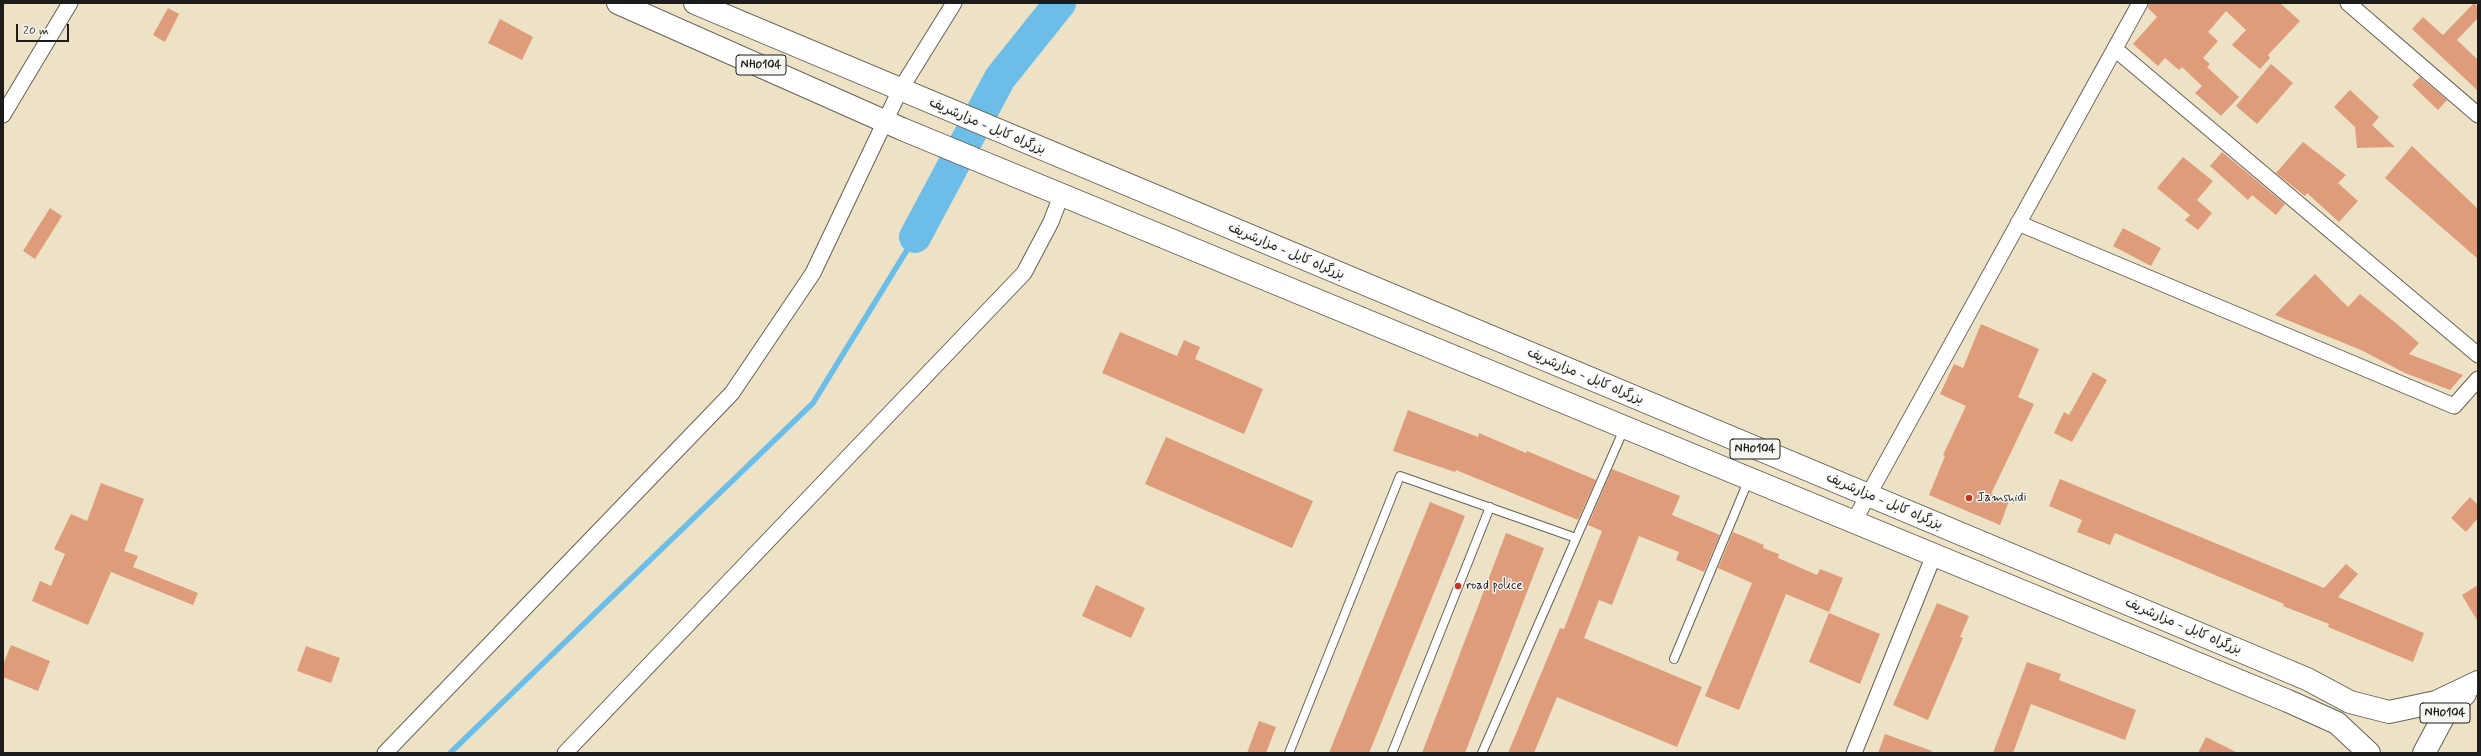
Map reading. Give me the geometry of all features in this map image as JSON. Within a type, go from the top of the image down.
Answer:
[{"type":"highway","name":"NH0104","points":[[618,3],[894,125],[1022,176],[2323,717],[2337,723],[2369,753]]},
{"type":"highway","name":"بزرگراه کابل - مزارشریف","points":[[705,5],[1035,147],[2307,679],[2350,702],[2390,712],[2436,702],[2478,682]]},
{"type":"highway","name":"NH0104","points":[[2424,753],[2446,712],[2478,682]]},
{"type":"street","points":[[3,115],[70,3]]},
{"type":"street","points":[[385,753],[732,393],[813,273],[894,125],[907,93],[954,3]]},
{"type":"street","points":[[1854,521],[2140,3]]},
{"type":"street","points":[[2348,3],[2478,115]]},
{"type":"street","points":[[2114,49],[2478,355]]},
{"type":"street","points":[[566,753],[1024,273],[1051,222],[1062,193]]},
{"type":"street","points":[[2018,223],[2454,406],[2478,379]]},
{"type":"street","points":[[1854,753],[1934,555]]},
{"type":"lane","points":[[1482,753],[1625,426]]},
{"type":"lane","points":[[1289,753],[1400,476],[1576,538]]},
{"type":"lane","points":[[1674,659],[1750,478]]},
{"type":"lane","points":[[1392,753],[1490,507]]},
{"type":"building","points":[[2149,3],[2280,3],[2300,21],[2268,55],[2270,58],[2260,69],[2232,45],[2246,30],[2226,11],[2208,32],[2218,41],[2203,58],[2210,64],[2207,67],[2239,97],[2221,116],[2195,93],[2202,86],[2182,67],[2179,70],[2165,58],[2158,66],[2133,44],[2157,17],[2148,8]]},
{"type":"building","points":[[2474,3],[2478,7],[2478,18],[2457,40],[2478,60],[2478,91],[2412,29],[2423,17],[2443,35]]},
{"type":"building","points":[[168,8],[179,14],[165,42],[153,35]]},
{"type":"building","points":[[500,19],[533,37],[522,60],[488,43]]},
{"type":"building","points":[[2271,64],[2293,83],[2257,124],[2236,106]]},
{"type":"building","points":[[2420,77],[2447,100],[2438,110],[2412,85]]},
{"type":"building","points":[[2350,90],[2379,117],[2372,125],[2395,147],[2357,148],[2355,127],[2334,107]]},
{"type":"building","points":[[2303,142],[2346,175],[2338,183],[2358,201],[2339,222],[2307,193],[2305,196],[2276,173]]},
{"type":"building","points":[[2412,146],[2478,209],[2478,259],[2385,178]]},
{"type":"building","points":[[2222,152],[2285,204],[2276,215],[2252,195],[2248,200],[2210,166]]},
{"type":"building","points":[[2183,157],[2213,181],[2197,200],[2212,213],[2198,230],[2185,220],[2190,215],[2157,188]]},
{"type":"building","points":[[50,208],[62,216],[35,259],[23,251]]},
{"type":"building","points":[[2123,228],[2161,248],[2151,266],[2113,246]]},
{"type":"building","points":[[2315,274],[2348,307],[2360,294],[2397,324],[2419,343],[2409,354],[2463,375],[2450,390],[2405,373],[2361,350],[2275,315]]},
{"type":"building","points":[[1981,324],[2039,349],[2018,397],[2034,404],[1991,494],[2009,501],[2000,525],[1929,495],[1945,456],[1943,455],[1966,406],[1940,394],[1954,364],[1963,368]]},
{"type":"building","points":[[1120,332],[1177,356],[1184,340],[1200,347],[1195,359],[1263,389],[1244,434],[1102,373]]},
{"type":"building","points":[[2093,372],[2107,380],[2072,442],[2054,433],[2064,412],[2069,415]]},
{"type":"building","points":[[1408,410],[1478,437],[1479,433],[1596,480],[1578,520],[1456,470],[1455,472],[1393,451]]},
{"type":"building","points":[[1166,437],[1313,501],[1292,548],[1145,484]]},
{"type":"building","points":[[1612,469],[1680,496],[1672,515],[1720,535],[1704,572],[1676,560],[1679,552],[1639,536],[1612,605],[1599,600],[1584,638],[1702,687],[1677,747],[1557,697],[1534,753],[1508,753],[1560,628],[1564,629],[1602,531],[1588,525]]},
{"type":"building","points":[[2060,479],[2324,588],[2346,564],[2358,574],[2338,597],[2424,633],[2413,662],[2328,627],[2329,624],[2283,606],[2284,604],[2115,533],[2110,545],[2077,532],[2082,520],[2049,506]]},
{"type":"building","points":[[101,483],[144,499],[124,551],[138,556],[133,567],[198,593],[193,605],[111,572],[88,625],[32,601],[40,581],[51,586],[65,554],[54,549],[71,514],[87,521]]},
{"type":"building","points":[[2470,497],[2478,505],[2478,518],[2466,532],[2451,518]]},
{"type":"building","points":[[1430,502],[1465,516],[1369,753],[1329,753]]},
{"type":"building","points":[[1733,532],[1764,545],[1763,548],[1779,554],[1778,558],[1817,575],[1820,569],[1843,578],[1829,612],[1786,594],[1739,710],[1705,696],[1752,583],[1718,568]]},
{"type":"building","points":[[1506,533],[1544,548],[1465,753],[1422,753]]},
{"type":"building","points":[[1096,585],[1145,608],[1131,638],[1082,616]]},
{"type":"building","points":[[2478,585],[2478,622],[2462,595]]},
{"type":"building","points":[[1937,603],[1969,616],[1960,637],[1963,638],[1928,720],[1893,705]]},
{"type":"building","points":[[1829,613],[1880,634],[1860,684],[1809,662]]},
{"type":"building","points":[[11,645],[50,661],[38,691],[3,677],[3,665]]},
{"type":"building","points":[[306,646],[340,658],[331,683],[297,671]]},
{"type":"building","points":[[2027,662],[2061,674],[2059,680],[2136,710],[2125,740],[2031,704],[2013,753],[1993,753]]},
{"type":"building","points":[[1259,721],[1276,727],[1266,753],[1247,753]]},
{"type":"building","points":[[1885,734],[1932,751],[1931,753],[1878,753]]},
{"type":"building","points":[[2206,737],[2238,753],[2198,753]]},
{"type":"waterway","points":[[915,237],[1000,78],[1060,3]]},
{"type":"waterway","points":[[450,753],[813,403],[915,237]]},
{"type":"place","name":"Jamshidi","points":[[1969,498]]},
{"type":"place","name":"road police","points":[[1458,586]]}]
